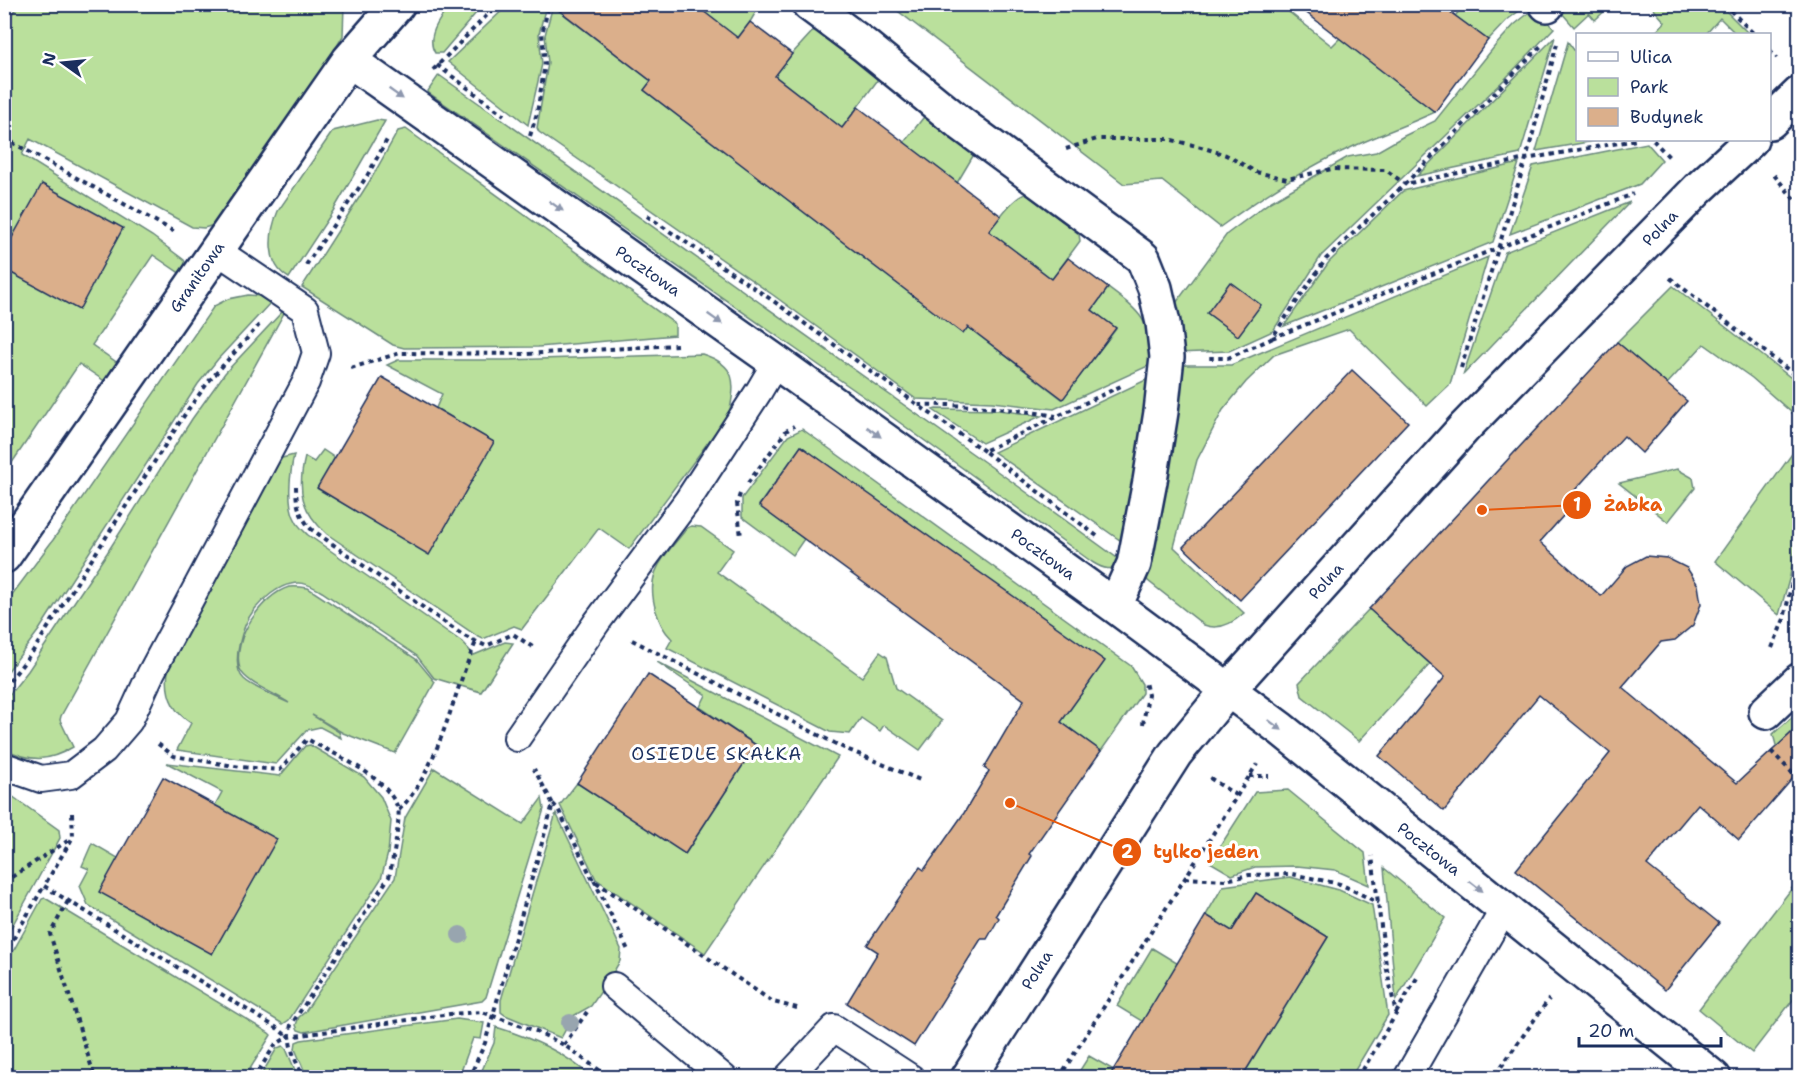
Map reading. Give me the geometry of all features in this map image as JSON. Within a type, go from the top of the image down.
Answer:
[{"type":"street","name":"Granitowa","points":[[4,556],[349,60],[398,4]]},
{"type":"street","points":[[809,4],[1015,164],[1143,258],[1159,306],[1167,357],[1158,435],[1134,564],[1115,606]]},
{"type":"street","name":"Pocztowa","points":[[349,60],[776,362],[1115,606],[1281,729],[1714,1077]]},
{"type":"street","points":[[1771,121],[1800,93]]},
{"type":"street","name":"Polna","points":[[968,1077],[1175,754],[1228,690],[1464,428],[1698,189],[1750,141]]},
{"type":"street","points":[[1766,712],[1800,680]]},
{"type":"lane","points":[[4,766],[41,779],[71,776],[104,750],[129,721],[152,673],[306,382],[316,353],[304,310],[216,250]]},
{"type":"lane","points":[[517,738],[597,622],[688,500],[776,362]]},
{"type":"lane","points":[[1407,1077],[1504,909]]},
{"type":"lane","points":[[614,986],[724,1077]]},
{"type":"lane","points":[[787,1077],[834,1028],[911,1077]]},
{"type":"path","points":[[498,4],[437,65],[512,120]]},
{"type":"path","points":[[518,179],[537,113],[545,64],[542,34],[549,4]]},
{"type":"path","points":[[1724,4],[1753,33]]},
{"type":"path","points":[[1461,369],[1526,159],[1551,15]]},
{"type":"path","points":[[1271,339],[1326,259],[1405,184],[1546,40]]},
{"type":"path","points":[[4,688],[33,651],[209,381],[285,295],[367,176],[407,101]]},
{"type":"path","points":[[521,128],[539,141]]},
{"type":"path","points":[[4,138],[188,239],[216,250]]},
{"type":"path","points":[[1015,164],[1097,139],[1168,139],[1226,155],[1256,172],[1287,179],[1332,169],[1375,170],[1386,171],[1405,184],[1526,159],[1630,141]]},
{"type":"path","points":[[1654,141],[1678,166]]},
{"type":"path","points":[[1772,172],[1800,206]]},
{"type":"path","points":[[1206,358],[1228,358],[1499,246],[1642,191]]},
{"type":"path","points":[[644,213],[772,300],[984,452],[1134,564]]},
{"type":"path","points":[[1668,276],[1800,379]]},
{"type":"path","points":[[306,382],[400,353],[527,354],[681,345]]},
{"type":"path","points":[[984,452],[1148,373],[1167,357]]},
{"type":"path","points":[[741,537],[737,504],[739,496],[786,431],[802,422],[759,391]]},
{"type":"path","points":[[918,405],[963,404],[1012,408],[1056,416]]},
{"type":"path","points":[[296,483],[297,505],[302,519],[311,529],[455,629],[486,646],[513,634],[566,668]]},
{"type":"path","points":[[1766,712],[1768,668],[1773,644],[1784,618],[1800,545]]},
{"type":"path","points":[[597,622],[844,748],[920,780]]},
{"type":"path","points":[[399,810],[410,798],[429,767],[476,642]]},
{"type":"path","points":[[1140,732],[1146,716],[1148,695],[1142,673]]},
{"type":"path","points":[[129,721],[174,756],[279,770],[307,739],[370,774],[388,792],[399,810],[395,855],[389,877],[296,1016],[288,1037]]},
{"type":"path","points":[[517,738],[553,804],[558,809],[593,880],[773,1002],[811,1012]]},
{"type":"path","points":[[1059,1077],[1260,759]]},
{"type":"path","points":[[1204,774],[1237,796]]},
{"type":"path","points":[[4,955],[73,837],[71,776]]},
{"type":"path","points":[[469,1077],[486,1043],[492,1014],[553,804]]},
{"type":"path","points":[[1358,1077],[1396,1014],[1386,965],[1371,848],[1373,804]]},
{"type":"path","points":[[4,882],[73,837]]},
{"type":"path","points":[[1185,878],[1226,880],[1249,875],[1292,874],[1340,884],[1379,903]]},
{"type":"path","points":[[44,886],[288,1037],[303,1077]]},
{"type":"path","points":[[68,901],[50,934],[95,1077]]},
{"type":"path","points":[[1496,1074],[1553,992]]},
{"type":"path","points":[[236,1077],[255,1077],[275,1045],[288,1037],[301,1037],[450,1014],[482,1012],[536,1031],[564,1046],[599,1070],[605,1077]]},
{"type":"path","points":[[1754,1070],[1763,1077]]},
{"type":"green space","points":[[452,4],[482,6],[442,53],[435,53],[432,47],[433,34],[443,14]]},
{"type":"green space","points":[[509,4],[546,5],[539,34],[542,64],[528,125],[448,62]]},
{"type":"green space","points":[[18,5],[344,5],[343,36],[298,111],[217,224],[204,228],[192,227],[30,139],[22,155],[152,236],[184,260],[187,267],[184,276],[153,255],[92,345],[122,366],[109,384],[79,364],[5,473],[5,24]]},
{"type":"green space","points":[[553,5],[651,81],[644,90],[963,333],[968,327],[1062,399],[1116,329],[1092,310],[1108,288],[1142,318],[1149,337],[1150,363],[1148,366],[1054,409],[992,402],[916,399],[773,295],[539,132],[537,128],[548,63],[545,35]]},
{"type":"green space","points":[[694,5],[760,5],[733,44]]},
{"type":"green space","points":[[890,5],[1280,5],[1332,46],[1340,38],[1435,112],[1361,143],[1299,174],[1220,227],[1162,181],[1124,184]]},
{"type":"green space","points":[[1464,5],[1527,5],[1507,20],[1488,40],[1455,16]]},
{"type":"green space","points":[[1555,5],[1611,5],[1595,20],[1589,13],[1574,27]]},
{"type":"green space","points":[[1650,5],[1720,5],[1748,33],[1735,33],[1720,18],[1707,33],[1655,33],[1665,22]]},
{"type":"green space","points":[[1535,8],[1554,28],[1505,79],[1321,256],[1273,331],[1229,351],[1176,353],[1173,307],[1227,234],[1270,202],[1348,157],[1376,152],[1435,121],[1495,46],[1514,25]]},
{"type":"green space","points":[[814,30],[826,36],[876,73],[877,81],[842,128],[775,76]]},
{"type":"green space","points":[[1555,37],[1520,154],[1417,176]]},
{"type":"green space","points":[[1568,42],[1576,53],[1576,141],[1594,141],[1536,151]]},
{"type":"green space","points":[[439,75],[1124,563],[1115,568],[1108,568],[1092,562],[863,396],[429,93],[428,91]]},
{"type":"green space","points":[[923,118],[929,118],[972,150],[973,156],[957,183],[888,163]]},
{"type":"green space","points":[[377,120],[385,121],[333,211],[289,278],[276,265],[271,248],[271,238],[278,211],[333,131]]},
{"type":"green space","points":[[406,129],[675,324],[675,335],[538,347],[404,348],[393,345],[302,287],[371,179],[398,131]]},
{"type":"green space","points":[[1647,143],[1662,160],[1640,184],[1510,234],[1533,166]]},
{"type":"green space","points":[[1519,163],[1493,242],[1284,326],[1329,262],[1403,191]]},
{"type":"green space","points":[[1026,194],[1079,234],[1080,241],[1052,279],[1022,256],[985,237],[1009,206]]},
{"type":"green space","points":[[1630,202],[1463,375],[1505,252]]},
{"type":"green space","points":[[1488,257],[1450,384],[1427,406],[1349,329],[1274,355],[1246,382],[1223,410],[1197,460],[1174,547],[1244,613],[1226,625],[1210,627],[1204,625],[1148,581],[1145,574],[1181,365],[1231,365]]},
{"type":"green space","points":[[1673,286],[1799,384],[1799,419],[1752,378],[1704,344],[1667,384],[1617,342]]},
{"type":"green space","points":[[248,295],[261,296],[271,302],[198,384],[39,630],[5,675],[5,604],[53,540],[214,306],[228,299]]},
{"type":"green space","points":[[282,312],[284,313],[61,716],[60,720],[73,747],[47,758],[31,758],[5,749],[5,700],[28,671],[107,553],[192,419],[225,373]]},
{"type":"green space","points":[[702,354],[713,358],[728,369],[733,384],[729,414],[629,549],[599,528],[522,629],[514,626],[483,639],[477,636],[327,534],[311,517],[303,499],[301,480],[305,457],[314,462],[323,450],[335,458],[318,489],[429,554],[493,442],[436,408],[442,394],[387,365],[398,360],[507,360]]},
{"type":"green space","points":[[1150,378],[1124,543],[994,452]]},
{"type":"green space","points":[[933,410],[999,410],[1041,416],[982,443]]},
{"type":"green space","points":[[802,429],[1131,666],[1142,684],[1142,693],[1101,751],[1061,722],[1104,662],[801,446],[759,505],[804,539],[793,555],[742,517],[742,498],[788,436]]},
{"type":"green space","points":[[1799,444],[1799,529],[1790,576],[1779,615],[1715,561]]},
{"type":"green space","points":[[294,455],[290,480],[291,506],[297,523],[308,535],[462,642],[474,655],[505,642],[513,643],[481,692],[434,678],[417,656],[315,588],[300,583],[286,585],[276,590],[257,606],[242,634],[238,657],[244,632],[259,609],[279,592],[289,587],[296,587],[308,588],[416,659],[435,682],[395,753],[343,733],[312,715],[339,732],[341,738],[320,727],[307,730],[276,764],[177,750],[191,723],[178,712],[170,698],[167,682],[169,665],[276,461]],"holes":[[[238,657],[240,669],[255,684],[289,703],[244,679],[240,673]]]},
{"type":"green space","points":[[1677,469],[1693,478],[1695,488],[1668,522],[1619,483]]},
{"type":"green space","points":[[691,526],[701,527],[733,550],[717,572],[862,677],[880,652],[887,657],[896,688],[942,721],[920,750],[884,725],[880,731],[861,718],[850,734],[830,732],[667,648],[672,639],[662,626],[656,611],[653,597],[654,575],[664,557]]},
{"type":"green space","points":[[1369,609],[1430,664],[1359,741],[1302,696],[1299,683]]},
{"type":"green space","points":[[657,662],[838,757],[705,953],[596,879],[560,805],[577,783],[686,853],[756,745],[700,707],[706,695]]},
{"type":"green space","points":[[1799,711],[1799,725],[1785,739],[1799,754],[1799,777],[1778,753],[1773,734]]},
{"type":"green space","points":[[310,745],[364,777],[381,797],[391,821],[388,853],[381,879],[289,1020],[283,1024],[88,905],[80,886],[89,869],[82,866],[92,843],[118,858],[212,954],[276,839],[215,805],[222,792],[167,763],[280,776],[305,746]]},
{"type":"green space","points":[[434,768],[523,824],[542,798],[544,809],[486,997],[482,1001],[304,1032],[298,1030],[296,1025],[299,1017],[305,1012],[395,878],[405,818]]},
{"type":"green space","points":[[1288,790],[1365,853],[1369,885],[1335,870],[1297,866],[1255,867],[1232,875],[1210,862],[1255,792]]},
{"type":"green space","points":[[5,791],[59,830],[60,838],[5,939]]},
{"type":"green space","points":[[556,813],[621,949],[620,961],[610,978],[591,1006],[573,1016],[561,1038],[501,1012],[501,1000]]},
{"type":"green space","points":[[1384,868],[1445,918],[1396,1000]]},
{"type":"green space","points":[[1290,877],[1339,890],[1372,905],[1388,1015],[1351,1077],[1242,1077],[1328,937],[1256,893],[1232,931],[1206,915],[1223,886]]},
{"type":"green space","points":[[1799,879],[1799,940],[1794,946],[1799,950],[1799,992],[1752,1053],[1699,1009]]},
{"type":"green space","points":[[45,898],[269,1033],[271,1035],[245,1077],[5,1077],[5,966],[42,899]]},
{"type":"green space","points":[[1152,948],[1203,979],[1168,1037],[1117,1006]]},
{"type":"green space","points":[[457,1019],[484,1023],[481,1039],[473,1038],[459,1077],[307,1077],[295,1049],[296,1042],[301,1040]]},
{"type":"green space","points":[[496,1027],[559,1053],[591,1077],[479,1077],[494,1043]]},
{"type":"green space","points":[[283,1046],[298,1077],[260,1077],[277,1048]]},
{"type":"green space","points":[[1089,1056],[1126,1077],[1075,1078]]},
{"type":"building","points":[[551,4],[694,4],[738,38],[750,22],[792,54],[775,76],[842,128],[858,107],[1001,216],[989,231],[1052,279],[1068,258],[1108,288],[1092,310],[1116,328],[1063,399],[968,327],[963,334],[644,90],[651,81]]},
{"type":"building","points":[[1295,4],[1439,4],[1488,40],[1435,112]]},
{"type":"building","points":[[42,184],[123,228],[79,310],[4,269],[4,252]]},
{"type":"building","points":[[1230,282],[1261,305],[1238,336],[1207,313]]},
{"type":"building","points":[[1617,342],[1687,401],[1642,453],[1624,436],[1574,491],[1580,497],[1540,542],[1601,596],[1627,566],[1646,556],[1667,558],[1687,568],[1698,585],[1701,604],[1693,625],[1675,640],[1661,642],[1622,687],[1737,783],[1800,725],[1800,770],[1739,840],[1698,804],[1647,865],[1719,923],[1665,990],[1516,870],[1610,753],[1539,695],[1444,811],[1379,756],[1445,677],[1369,609]]},
{"type":"building","points":[[1352,370],[1408,422],[1240,600],[1183,547]]},
{"type":"building","points":[[382,377],[494,442],[429,555],[317,488]]},
{"type":"building","points":[[801,446],[1105,661],[1061,722],[1101,751],[1029,854],[1032,856],[996,915],[999,918],[987,939],[981,939],[914,1046],[847,1003],[878,952],[867,945],[920,867],[924,870],[964,813],[989,771],[984,768],[1024,700],[759,506]]},
{"type":"building","points":[[648,674],[756,745],[685,854],[577,783]]},
{"type":"building","points":[[163,777],[277,839],[212,954],[99,892]]},
{"type":"building","points":[[1256,893],[1328,937],[1242,1077],[1109,1077],[1206,915],[1232,931]]},
{"type":"place","name":"Żabka","points":[[1482,510]]},
{"type":"place","name":"tylko jeden","points":[[1010,803]]},
{"type":"district","name":"OSIEDLE SKAŁKA","points":[[717,754]]}]
